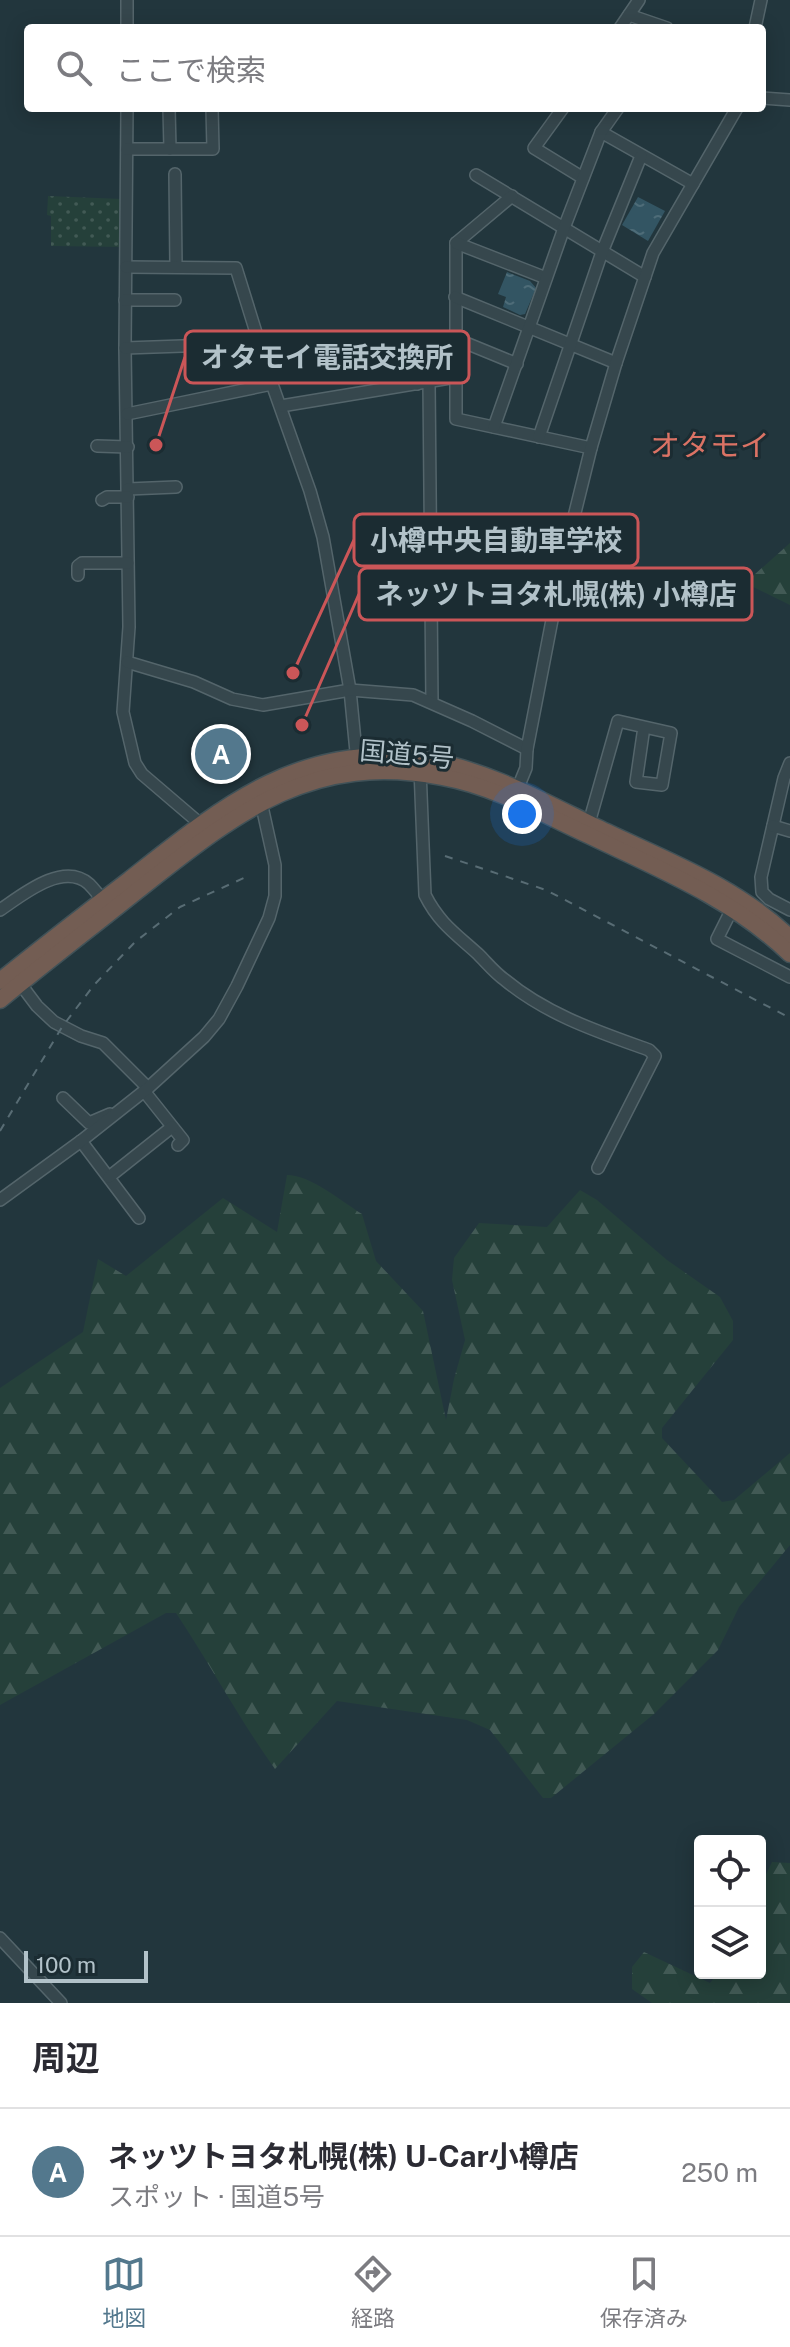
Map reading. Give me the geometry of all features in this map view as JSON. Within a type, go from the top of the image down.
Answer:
[{"type":"highway","name":"国道5号","points":[[0,1000],[10,979],[255,788],[324,762],[470,771],[759,911],[790,938]]},
{"type":"highway","name":"国道5号","points":[[206,828],[261,802],[357,764]]},
{"type":"highway","name":"国道5号","points":[[736,902],[790,954]]},
{"type":"street","points":[[127,0],[127,24]]},
{"type":"street","points":[[623,24],[639,0]]},
{"type":"street","points":[[756,24],[759,0]]},
{"type":"street","points":[[629,15],[655,24]]},
{"type":"street","points":[[766,98],[790,100]]},
{"type":"street","points":[[127,112],[125,348],[128,563],[123,712],[135,763],[142,774],[206,828]]},
{"type":"street","points":[[169,112],[170,149]]},
{"type":"street","points":[[127,149],[213,149],[212,112]]},
{"type":"street","points":[[560,112],[534,148],[583,178]]},
{"type":"street","points":[[494,427],[583,178],[601,132],[615,112]]},
{"type":"street","points":[[515,795],[526,768],[527,749],[565,553],[616,363],[653,253],[735,112]]},
{"type":"street","points":[[601,132],[693,184]]},
{"type":"street","points":[[539,437],[602,252],[641,156]]},
{"type":"street","points":[[175,174],[176,267]]},
{"type":"street","points":[[476,175],[645,277]]},
{"type":"street","points":[[512,196],[456,243],[456,419],[591,448]]},
{"type":"street","points":[[456,243],[546,278]]},
{"type":"street","points":[[126,267],[236,268],[323,537],[350,690],[357,764]]},
{"type":"street","points":[[455,297],[616,363]]},
{"type":"street","points":[[125,300],[175,300]]},
{"type":"street","points":[[456,339],[517,364]]},
{"type":"street","points":[[125,348],[240,344],[259,340]]},
{"type":"street","points":[[409,342],[417,384]]},
{"type":"street","points":[[281,406],[456,377]]},
{"type":"street","points":[[429,382],[432,702]]},
{"type":"street","points":[[127,414],[272,384]]},
{"type":"street","points":[[97,446],[128,447]]},
{"type":"street","points":[[102,500],[176,487]]},
{"type":"street","points":[[78,575],[78,566],[82,563],[128,563]]},
{"type":"street","points":[[127,662],[194,682],[232,699],[263,705],[350,690],[403,693],[432,702],[527,749]]},
{"type":"street","points":[[587,829],[618,721],[671,733],[662,785],[636,782],[644,727]]},
{"type":"street","points":[[790,763],[761,877],[762,892],[790,910]]},
{"type":"street","points":[[420,766],[425,895],[434,914],[505,981],[536,1001],[578,1025],[649,1050],[655,1056],[598,1168]]},
{"type":"street","points":[[0,1200],[146,1090],[204,1037],[219,1019],[269,918],[275,896],[275,865],[261,802]]},
{"type":"street","points":[[773,826],[790,831]]},
{"type":"street","points":[[0,910],[40,883],[57,878],[87,882],[107,906]]},
{"type":"street","points":[[736,902],[717,939],[790,977]]},
{"type":"street","points":[[10,979],[54,1022],[103,1043],[146,1090],[183,1140],[178,1145]]},
{"type":"street","points":[[63,1098],[89,1123],[109,1113],[113,1116]]},
{"type":"street","points":[[109,1177],[172,1127]]},
{"type":"street","points":[[81,1141],[139,1218]]},
{"type":"street","points":[[0,1938],[61,2003]]},
{"type":"green space","points":[[48,196],[122,199],[123,247],[51,246]]},
{"type":"green space","points":[[790,543],[790,605],[745,583]]},
{"type":"green space","points":[[287,1175],[316,1184],[362,1214],[376,1261],[423,1311],[446,1420],[465,1340],[452,1280],[454,1258],[479,1223],[547,1227],[580,1190],[597,1200],[667,1260],[720,1297],[733,1321],[733,1340],[662,1428],[662,1438],[722,1502],[734,1500],[790,1453],[790,1545],[739,1607],[718,1650],[654,1714],[551,1798],[543,1798],[490,1730],[467,1720],[337,1701],[275,1769],[176,1613],[166,1613],[0,1705],[0,1388],[83,1332],[98,1259],[126,1276],[223,1198],[277,1232]]},
{"type":"green space","points":[[772,1862],[790,1863],[790,2003],[652,2003],[632,1989],[632,1967],[644,1952],[694,1975],[694,1979],[710,1983],[713,1979],[766,1979],[766,1874]]},
{"type":"water","points":[[638,197],[665,211],[648,241],[622,225]]},
{"type":"water","points":[[507,272],[530,281],[536,288],[525,314],[520,315],[503,307],[506,297],[498,294]]},
{"type":"railway","points":[[445,856],[546,890],[790,1018]]},
{"type":"railway","points":[[0,1131],[62,1027],[94,985],[135,942],[180,907],[246,877]]},
{"type":"place","name":"オタモイ電話交換所","points":[[156,445]]},
{"type":"place","name":"小樽中央自動車学校","points":[[293,673]]},
{"type":"place","name":"ネッツトヨタ札幌(株) 小樽店","points":[[302,725]]},
{"type":"place","name":"ネッツトヨタ札幌(株) U-Car小樽店","points":[[221,754]]},
{"type":"district","name":"オタモイ","points":[[710,445]]}]
